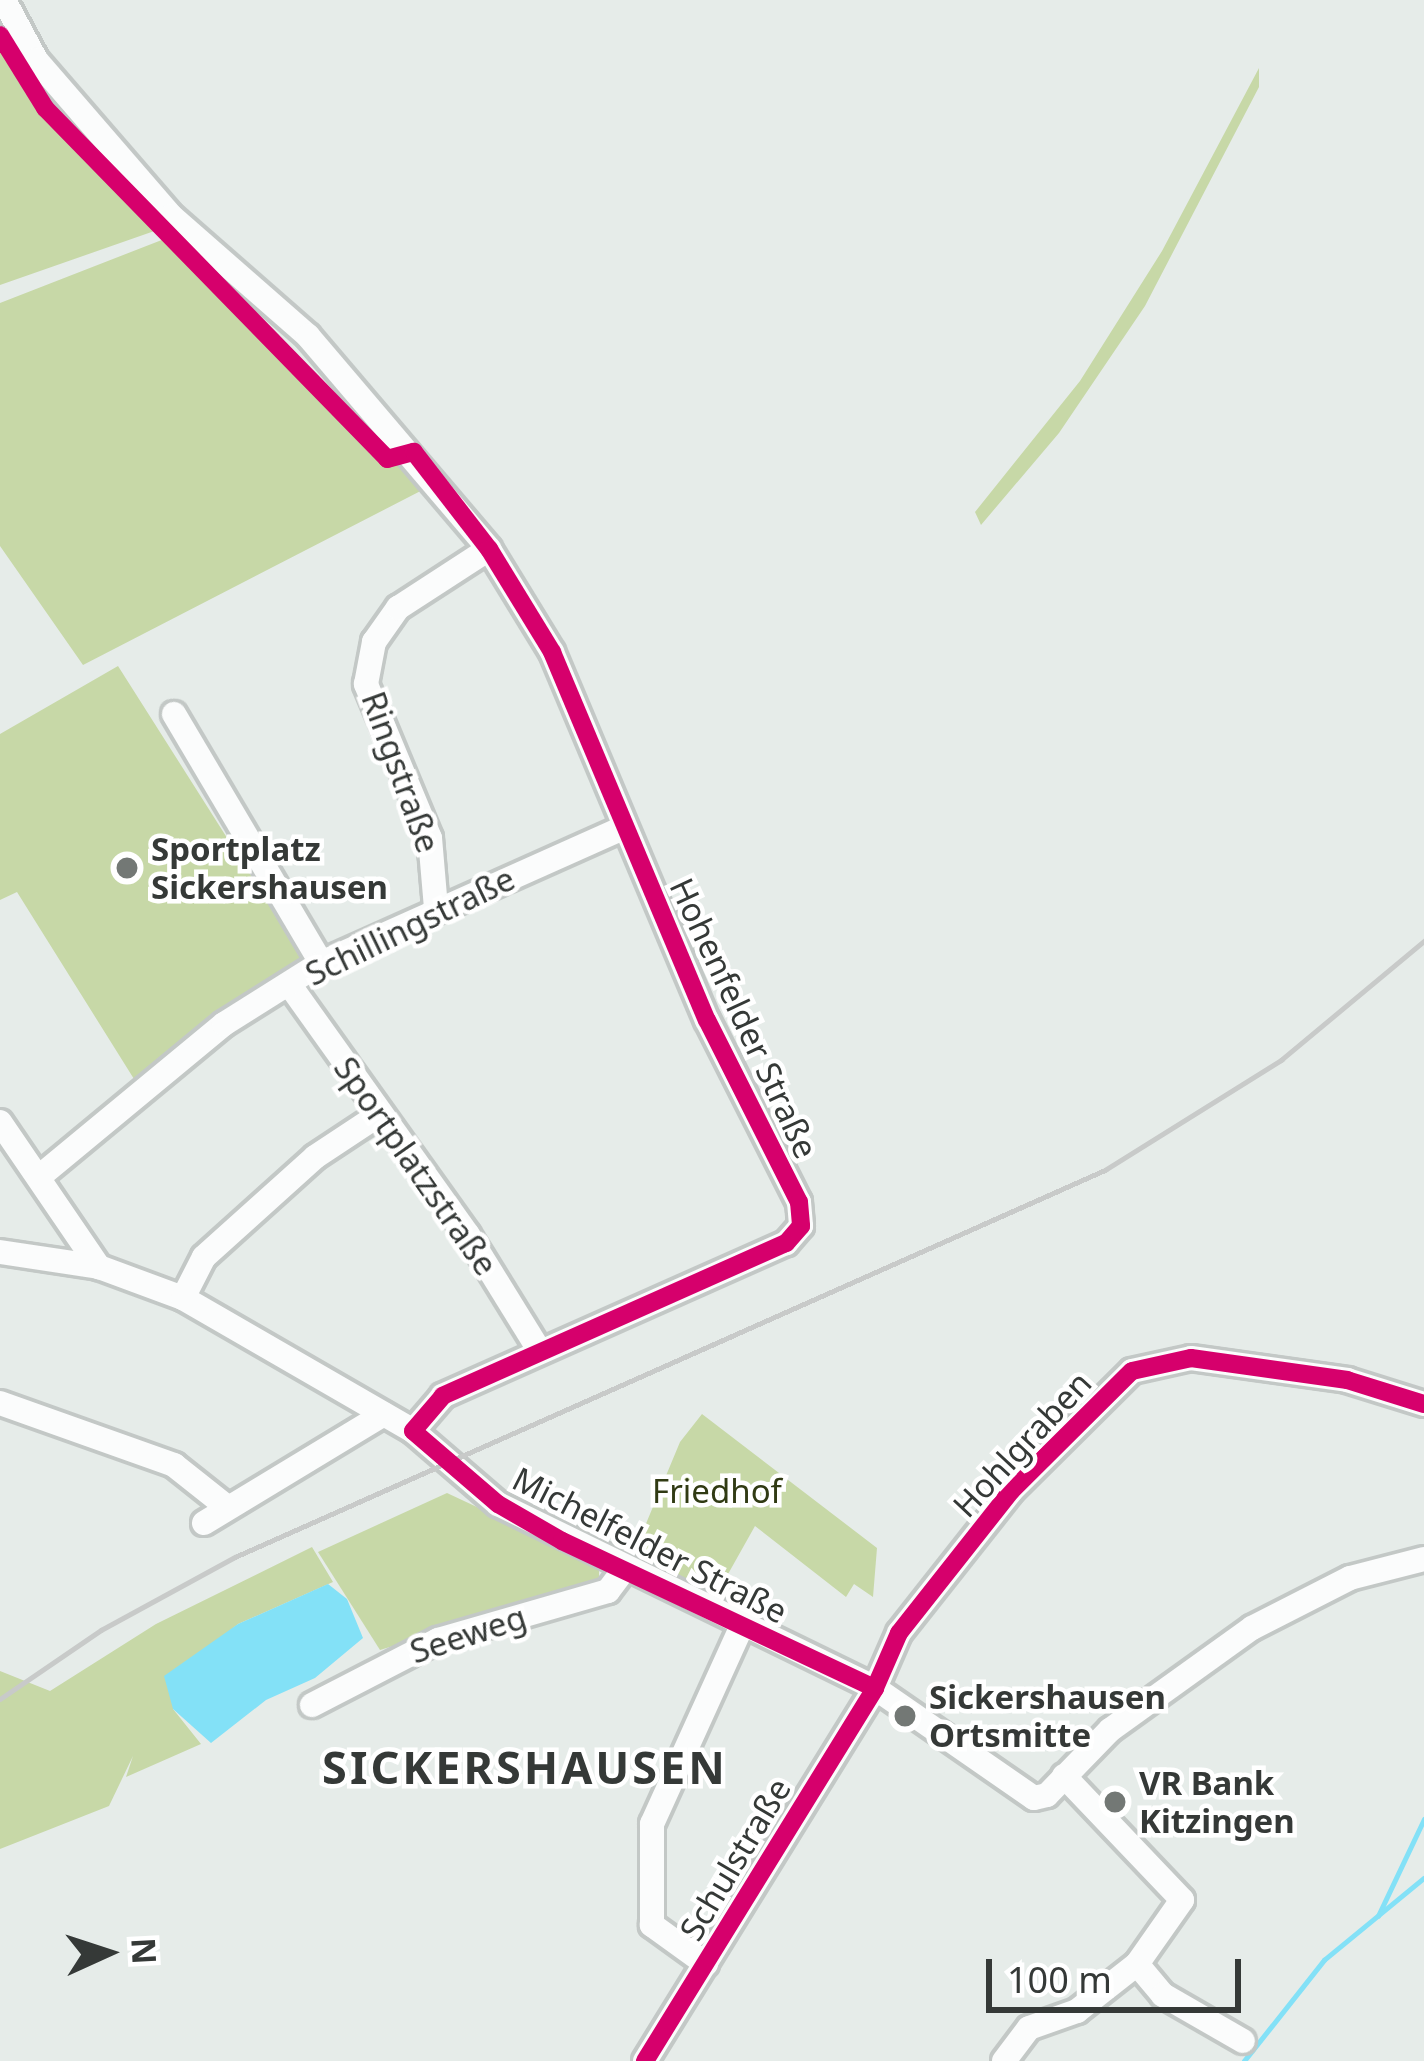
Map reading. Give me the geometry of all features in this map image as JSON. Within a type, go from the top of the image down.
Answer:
[{"type":"street","name":"Hohenfelder Straße","points":[[4,0],[36,60],[171,216],[308,336],[489,549],[552,652],[707,1021],[799,1202],[801,1226],[786,1243],[443,1396],[413,1431]]},
{"type":"street","name":"Ringstraße","points":[[436,908],[430,838],[366,684],[374,642],[398,608],[489,549]]},
{"type":"street","points":[[174,714],[321,963]]},
{"type":"street","name":"Schillingstraße","points":[[39,1177],[224,1024],[321,963],[623,828]]},
{"type":"street","name":"Sportplatzstraße","points":[[290,984],[539,1350]]},
{"type":"street","points":[[183,1298],[204,1257],[315,1157],[380,1114]]},
{"type":"street","points":[[0,1122],[99,1267]]},
{"type":"street","name":"Michelfelder Straße","points":[[0,1252],[99,1267],[183,1298],[413,1431],[498,1504],[623,1571],[875,1688],[1034,1798],[1064,1776]]},
{"type":"street","name":"Hohlgraben","points":[[875,1688],[899,1633],[1011,1491],[1132,1371],[1191,1358],[1347,1381],[1424,1404]]},
{"type":"street","points":[[0,1403],[174,1465],[226,1507]]},
{"type":"street","points":[[204,1523],[384,1414]]},
{"type":"street","points":[[1004,2061],[1022,2019],[1077,2011],[1137,1964],[1182,1900],[1064,1776],[1110,1730],[1252,1628],[1350,1578],[1424,1558]]},
{"type":"street","name":"Seeweg","points":[[312,1706],[438,1640],[608,1592],[623,1571]]},
{"type":"street","points":[[706,1964],[652,1925],[652,1824],[741,1628]]},
{"type":"street","name":"Schulstraße","points":[[645,2061],[875,1688]]},
{"type":"street","points":[[1137,1964],[1163,1995],[1243,2041]]},
{"type":"green space","points":[[0,35],[45,108],[163,228],[0,285]]},
{"type":"green space","points":[[1259,68],[1259,87],[1145,306],[1059,433],[981,525],[975,512],[1080,381],[1162,251]]},
{"type":"green space","points":[[172,236],[387,459],[414,452],[438,482],[83,665],[0,546],[0,303]]},
{"type":"green space","name":"Sportplatz Sickershausen","points":[[118,666],[304,959],[134,1079],[17,892],[0,900],[0,734]]},
{"type":"green space","name":"Friedhof","points":[[702,1414],[877,1548],[873,1597],[854,1584],[846,1597],[755,1526],[723,1583],[699,1603],[630,1562],[680,1442]]},
{"type":"green space","points":[[447,1493],[599,1564],[599,1583],[380,1650],[318,1552]]},
{"type":"green space","points":[[312,1547],[333,1582],[238,1624],[211,1646],[173,1709],[201,1744],[126,1777],[133,1756],[109,1806],[0,1849],[0,1671],[50,1691],[156,1624]]},
{"type":"water","points":[[328,1584],[347,1599],[363,1638],[315,1678],[266,1700],[211,1743],[173,1709],[164,1676],[238,1624]]},
{"type":"waterway","points":[[1378,1916],[1424,1819]]},
{"type":"waterway","points":[[1244,2061],[1324,1960],[1424,1878]]},
{"type":"railway","points":[[0,1699],[101,1630],[235,1557],[1105,1170],[1281,1060],[1424,941]]},
{"type":"cycle path","points":[[0,35],[45,108],[387,459],[414,452],[489,549],[552,652],[707,1020],[799,1202],[801,1226],[786,1243],[443,1396],[413,1431],[498,1504],[562,1541],[875,1688]]},
{"type":"cycle path","points":[[645,2061],[875,1688],[899,1633],[1011,1491],[1132,1371],[1191,1358],[1347,1380],[1424,1404]]},
{"type":"place","name":"Sportplatz Sickershausen","points":[[127,868]]},
{"type":"place","name":"Sickershausen Ortsmitte","points":[[905,1716]]},
{"type":"place","name":"VR Bank Kitzingen","points":[[1115,1802]]},
{"type":"district","name":"SICKERSHAUSEN","points":[[525,1767]]}]
